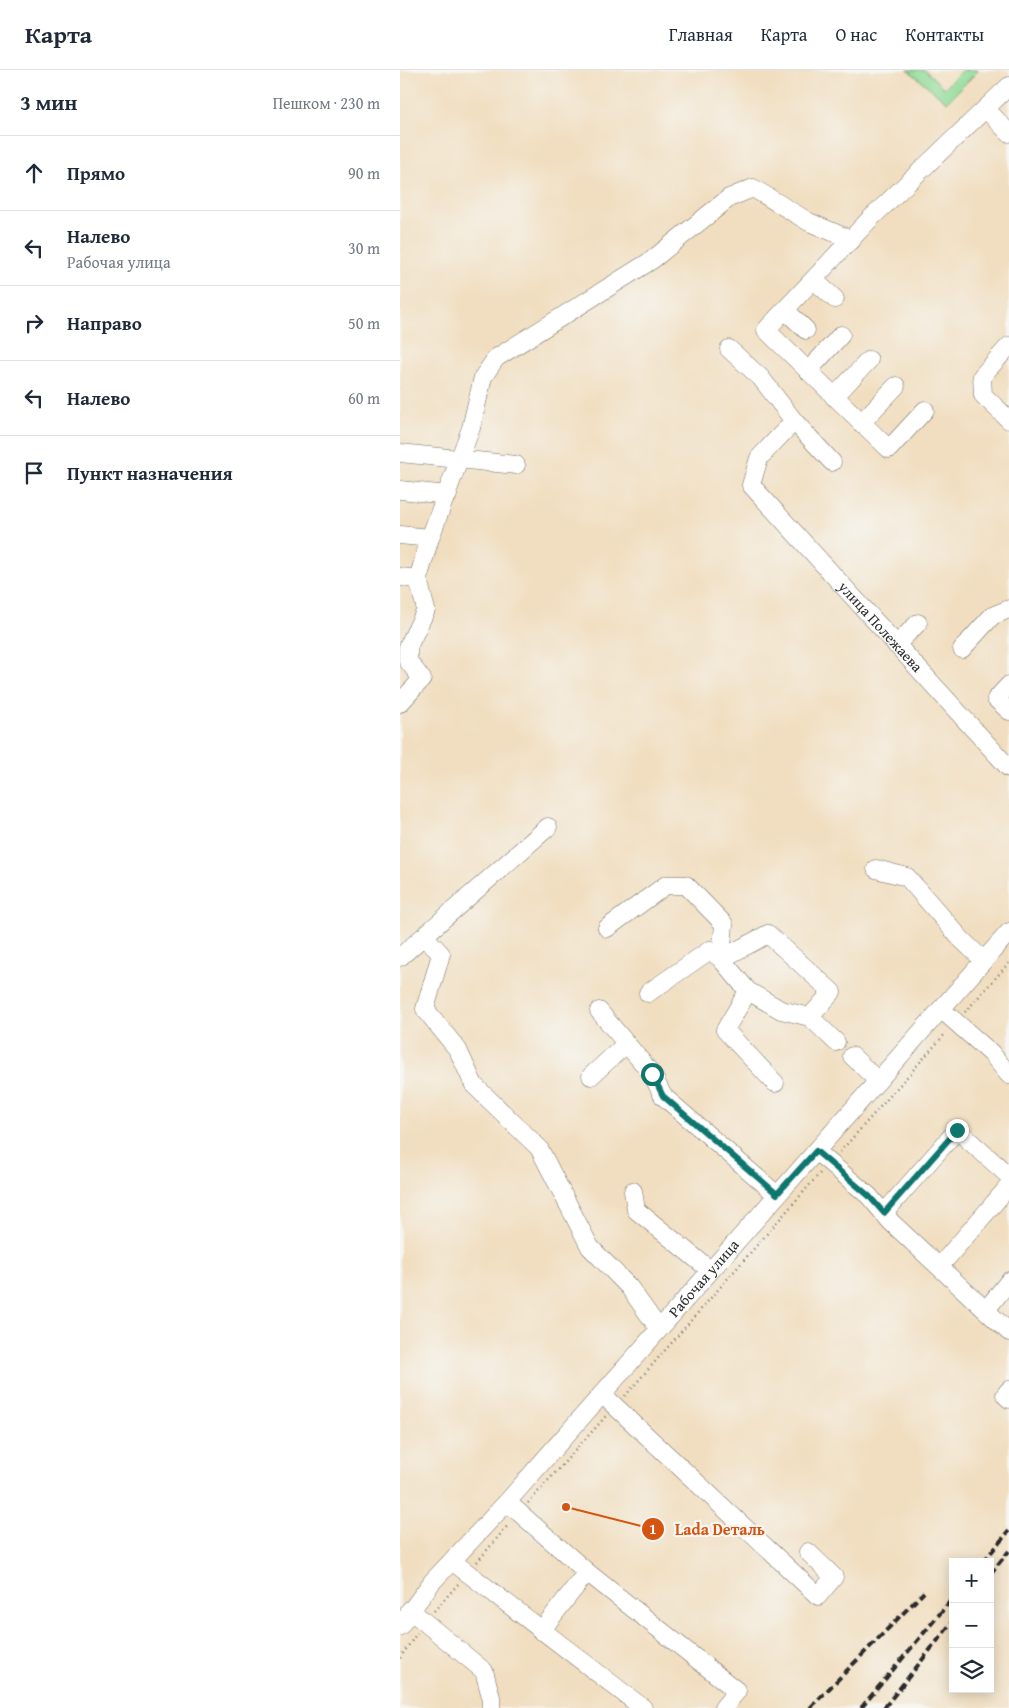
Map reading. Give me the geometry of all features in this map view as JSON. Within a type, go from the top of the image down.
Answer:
[{"type":"street","points":[[925,410],[889,449],[766,330],[869,220],[1009,86]]},
{"type":"street","points":[[986,109],[1009,133]]},
{"type":"street","points":[[400,703],[422,679],[408,661],[403,650],[426,610],[418,579],[430,538],[448,495],[471,428],[483,377],[496,358],[652,260],[729,198],[753,188],[809,222],[852,240]]},
{"type":"street","points":[[814,280],[835,299]]},
{"type":"street","points":[[785,310],[806,330]]},
{"type":"street","points":[[808,371],[841,335]]},
{"type":"street","points":[[1009,346],[982,376],[983,394],[1009,420]]},
{"type":"street","points":[[729,350],[761,378],[794,421],[832,462]]},
{"type":"street","points":[[834,397],[869,360]]},
{"type":"street","points":[[862,423],[896,386]]},
{"type":"street","name":"улица Полежаева","points":[[794,421],[759,458],[751,485],[1009,768]]},
{"type":"street","points":[[400,453],[516,465]]},
{"type":"street","points":[[400,490],[448,495]]},
{"type":"street","points":[[400,535],[430,538]]},
{"type":"street","points":[[400,577],[418,579]]},
{"type":"street","points":[[962,649],[992,616],[1009,608]]},
{"type":"street","points":[[896,645],[918,623]]},
{"type":"street","points":[[1009,685],[996,699],[1009,711]]},
{"type":"street","points":[[400,957],[548,827]]},
{"type":"street","points":[[876,870],[907,877],[961,939],[983,960]]},
{"type":"street","points":[[608,928],[666,885],[686,885],[724,924],[721,959]]},
{"type":"street","name":"Рабочая улица","points":[[400,1626],[410,1610],[452,1561],[513,1507],[602,1394],[1009,932]]},
{"type":"street","points":[[721,959],[768,934],[832,992],[810,1017]]},
{"type":"street","points":[[425,937],[440,954],[425,1009],[458,1050],[474,1085],[539,1148],[590,1247],[629,1287],[659,1329]]},
{"type":"street","points":[[648,993],[710,950],[721,959],[748,991],[781,1010],[810,1017],[836,1042]]},
{"type":"street","points":[[748,991],[725,1030],[775,1083]]},
{"type":"street","points":[[941,1009],[991,1053],[1009,1075]]},
{"type":"street","points":[[599,1011],[652,1074],[663,1096],[777,1194]]},
{"type":"street","points":[[591,1076],[626,1044]]},
{"type":"street","points":[[852,1056],[878,1080]]},
{"type":"street","points":[[884,1213],[957,1130],[1009,1176]]},
{"type":"street","points":[[816,1151],[869,1196],[884,1213],[1009,1332]]},
{"type":"street","points":[[940,1266],[1009,1186]]},
{"type":"street","points":[[633,1191],[636,1210],[710,1270]]},
{"type":"street","points":[[986,1310],[1009,1281]]},
{"type":"street","points":[[1009,1390],[1005,1395],[1009,1399]]},
{"type":"street","points":[[602,1394],[818,1596],[834,1577],[808,1552]]},
{"type":"street","points":[[513,1507],[587,1572],[737,1691],[723,1708]]},
{"type":"street","points":[[452,1561],[643,1708]]},
{"type":"street","points":[[541,1631],[587,1572]]},
{"type":"street","points":[[410,1610],[484,1671],[491,1697],[491,1708]]},
{"type":"path","points":[[400,1658],[425,1622],[467,1573],[513,1507],[615,1407],[664,1354],[830,1162],[1009,963]]},
{"type":"green space","points":[[908,70],[925,70],[944,88],[963,70],[979,70],[947,102]]},
{"type":"railway","points":[[986,1558],[1009,1531]]},
{"type":"railway","points":[[994,1569],[1009,1551]]},
{"type":"railway","points":[[810,1708],[924,1592]]},
{"type":"railway","points":[[861,1708],[949,1603]]},
{"type":"railway","points":[[884,1708],[949,1626]]},
{"type":"place","name":"Lada Dеталь","points":[[566,1507]]},
{"type":"route","points":[[652,1074],[663,1096],[777,1194],[816,1151],[869,1196],[884,1213],[957,1130]]}]
